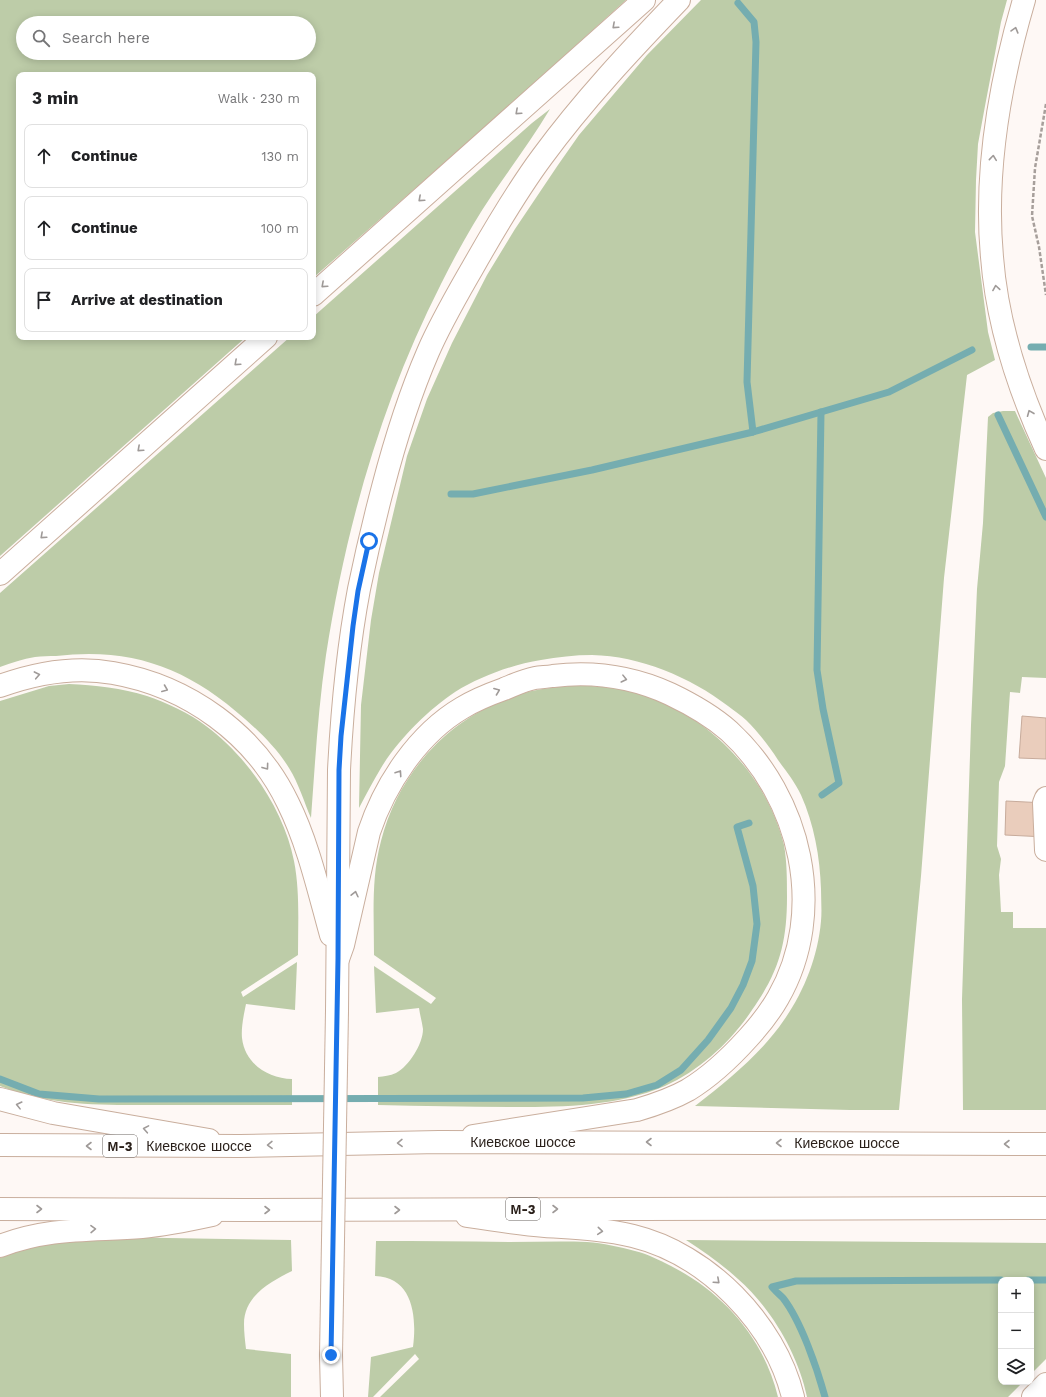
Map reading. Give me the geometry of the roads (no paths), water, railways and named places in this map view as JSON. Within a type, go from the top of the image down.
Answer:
[{"type":"main road","points":[[316,292],[644,0]]},
{"type":"main road","points":[[332,1397],[331,1355],[338,959],[339,770],[341,736],[353,626],[358,591],[369,541],[394,448],[407,408],[429,350],[453,301],[491,235],[524,184],[564,129],[636,45],[679,0]]},
{"type":"main road","points":[[1024,0],[1013,37],[999,112],[991,183],[991,244],[997,298],[1016,374],[1046,449]]},
{"type":"main road","points":[[0,574],[263,340]]},
{"type":"main road","points":[[0,686],[27,677],[54,672],[84,671],[112,673],[142,681],[176,693],[206,709],[229,726],[259,757],[279,786],[288,803],[302,836],[338,959]]},
{"type":"main road","points":[[338,959],[369,832],[374,816],[390,786],[408,758],[441,723],[461,708],[493,693],[535,678],[568,674],[610,675],[652,686],[703,712],[729,731],[750,753],[773,785],[791,824],[799,852],[802,870],[803,924],[795,958],[779,996],[756,1029],[741,1046],[720,1066],[688,1090],[672,1098],[637,1110],[439,1142]]},
{"type":"main road","points":[[1046,798],[1044,802],[1046,850]]},
{"type":"main road","points":[[0,1100],[53,1113],[240,1146]]},
{"type":"main road","name":"Киевское шоссе","points":[[0,1146],[240,1146],[439,1142],[1046,1144]]},
{"type":"main road","name":"М-3","points":[[0,1209],[436,1210],[1046,1208]]},
{"type":"main road","points":[[0,1246],[19,1238],[49,1232],[78,1229],[143,1227],[243,1210]]},
{"type":"main road","points":[[436,1210],[464,1216],[523,1224],[618,1233],[651,1241],[681,1255],[718,1282],[744,1306],[759,1325],[779,1359],[793,1397]]},
{"type":"main road","points":[[1033,1397],[1046,1384]]},
{"type":"waterway","points":[[738,3],[754,22],[756,42],[747,382],[753,432]]},
{"type":"waterway","points":[[1031,347],[1046,347]]},
{"type":"waterway","points":[[451,494],[473,494],[592,470],[753,432],[889,392],[972,350]]},
{"type":"waterway","points":[[821,412],[817,670],[823,709],[839,783],[822,795]]},
{"type":"waterway","points":[[998,415],[1046,517]]},
{"type":"waterway","points":[[0,1079],[39,1094],[99,1099],[583,1098],[626,1094],[657,1085],[681,1070],[708,1040],[731,1008],[743,985],[752,961],[757,924],[753,886],[737,827],[749,823]]},
{"type":"waterway","points":[[825,1397],[813,1359],[796,1319],[783,1298],[772,1287],[796,1281],[998,1280]]},
{"type":"waterway","points":[[1034,1280],[1046,1280]]}]
